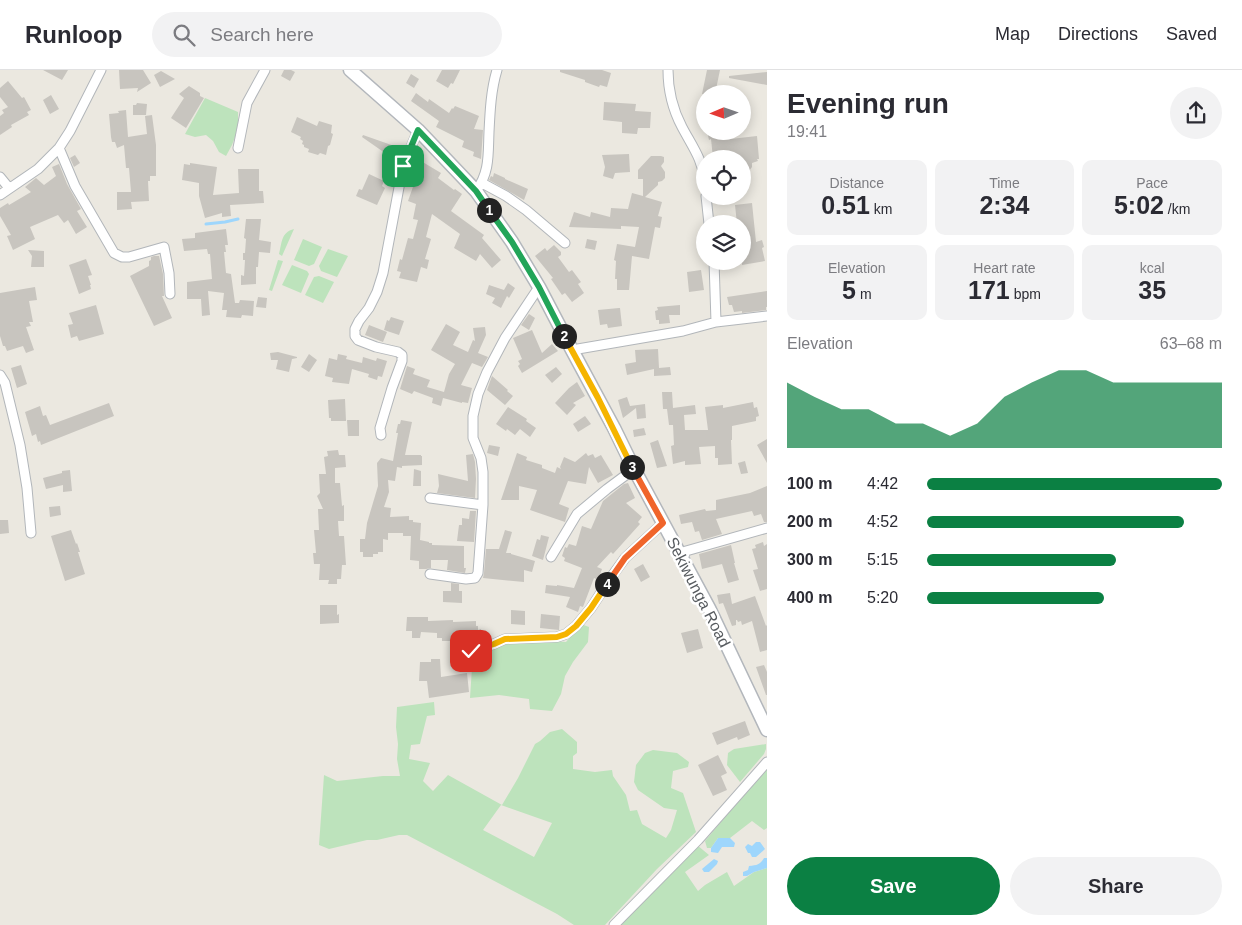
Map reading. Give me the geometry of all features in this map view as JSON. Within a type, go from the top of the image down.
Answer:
[{"type":"main road","name":"Sekiwunga Road","points":[[350,70],[479,187],[539,287],[598,398],[709,608],[767,730]]},
{"type":"street","points":[[0,195],[38,169],[59,148],[101,70]]},
{"type":"street","points":[[238,148],[247,103],[265,70]]},
{"type":"street","points":[[497,70],[491,101],[488,166],[479,187],[506,196],[526,210],[565,243]]},
{"type":"street","points":[[668,70],[670,95],[676,115],[696,150]]},
{"type":"street","points":[[381,435],[380,428],[402,361],[402,355],[398,352],[376,347],[358,340],[355,336],[355,329],[377,292],[383,273],[403,166],[418,130]]},
{"type":"street","points":[[59,148],[75,186],[114,253],[122,257],[129,257],[164,247],[169,273],[170,294]]},
{"type":"street","points":[[0,177],[9,188]]},
{"type":"street","points":[[714,270],[716,322]]},
{"type":"street","points":[[430,574],[466,579],[474,578],[478,573],[483,505],[483,472],[481,458],[473,438],[478,394],[505,338],[539,287]]},
{"type":"street","points":[[572,350],[683,331],[716,322],[767,316]]},
{"type":"street","points":[[0,375],[5,383],[20,445],[27,488],[31,533]]},
{"type":"street","points":[[551,557],[577,514],[634,469]]},
{"type":"street","points":[[430,498],[483,505]]},
{"type":"street","points":[[471,651],[505,639],[557,637],[566,634],[576,626],[591,608],[625,558],[663,523]]},
{"type":"street","points":[[679,553],[767,528]]},
{"type":"street","points":[[614,925],[698,840],[767,762]]},
{"type":"green space","points":[[205,98],[238,112],[238,129],[226,156],[219,152],[213,141],[206,135],[195,137],[185,134]]},
{"type":"green space","points":[[294,229],[282,256],[279,254],[284,235]]},
{"type":"green space","points":[[303,239],[322,247],[314,264],[309,266],[294,260]]},
{"type":"green space","points":[[328,249],[348,256],[337,277],[321,271],[319,266]]},
{"type":"green space","points":[[278,260],[283,261],[272,291],[269,290]]},
{"type":"green space","points":[[292,265],[307,271],[309,274],[301,293],[282,285]]},
{"type":"green space","points":[[319,276],[334,282],[323,303],[305,295],[314,277]]},
{"type":"green space","points":[[581,624],[589,627],[588,642],[565,676],[561,694],[552,711],[530,709],[529,699],[499,695],[470,698],[473,652],[514,640],[566,642]]},
{"type":"green space","points":[[434,702],[435,715],[427,716],[420,744],[411,745],[409,759],[430,763],[423,781],[433,791],[448,775],[502,805],[535,744],[550,732],[562,729],[577,742],[577,753],[573,756],[573,769],[595,772],[612,770],[613,776],[626,795],[630,811],[637,810],[642,824],[666,838],[671,830],[677,810],[664,808],[638,790],[634,782],[636,765],[645,753],[653,750],[677,753],[689,762],[688,767],[673,771],[671,788],[683,793],[696,832],[657,869],[605,925],[574,925],[557,914],[407,835],[367,840],[329,849],[319,845],[324,775],[337,781],[400,776],[397,759],[397,707]],"holes":[[[501,805],[552,823],[534,857],[483,830]]]},
{"type":"green space","points":[[766,744],[764,754],[740,782],[727,765],[728,753],[734,749]]},
{"type":"green space","points":[[767,767],[767,828],[764,830],[752,821],[730,838],[718,838],[711,848],[707,848],[705,841]]},
{"type":"green space","points":[[697,845],[709,855],[685,872],[698,891],[727,872],[734,886],[754,872],[767,868],[767,925],[620,925]]},
{"type":"water","points":[[718,838],[730,838],[735,843],[734,847],[722,847],[718,853],[711,852],[711,848]]},
{"type":"water","points":[[756,842],[760,842],[765,849],[756,857],[752,857],[745,847],[748,844],[752,846]]},
{"type":"water","points":[[764,858],[767,858],[767,868],[743,876],[743,872],[748,870],[749,866],[758,864]]},
{"type":"water","points":[[714,859],[718,861],[717,864],[709,872],[704,872],[702,869]]},
{"type":"building","points":[[43,70],[68,70],[62,80]]},
{"type":"building","points":[[119,70],[143,70],[151,83],[137,92],[138,88],[120,89]]},
{"type":"building","points":[[284,70],[295,72],[290,81],[281,76]]},
{"type":"building","points":[[442,70],[460,70],[453,84],[451,83],[448,88],[436,81]]},
{"type":"building","points":[[560,70],[602,70],[611,73],[607,87],[600,85],[599,87],[585,82],[585,80],[560,72]]},
{"type":"building","points":[[707,70],[720,70],[717,85],[704,85]]},
{"type":"building","points":[[161,71],[175,79],[160,87],[154,75]]},
{"type":"building","points":[[767,72],[767,85],[729,78],[729,76]]},
{"type":"building","points":[[411,74],[419,79],[414,88],[406,83]]},
{"type":"building","points":[[8,81],[22,98],[24,97],[31,110],[27,112],[29,115],[11,125],[12,127],[0,135],[0,116],[4,113],[2,110],[8,107],[0,97],[0,88]]},
{"type":"building","points":[[189,86],[204,98],[186,128],[171,118],[184,98],[179,94]]},
{"type":"building","points":[[416,93],[428,102],[429,99],[449,113],[455,106],[479,116],[474,129],[483,130],[481,159],[473,156],[474,152],[462,147],[464,141],[436,127],[439,121],[411,101]]},
{"type":"building","points":[[51,95],[59,109],[50,114],[43,100]]},
{"type":"building","points":[[604,102],[636,104],[635,111],[651,112],[650,128],[638,128],[637,134],[622,133],[622,122],[603,120]]},
{"type":"building","points":[[137,103],[147,104],[146,115],[133,115],[133,105]]},
{"type":"building","points":[[126,110],[128,137],[147,134],[145,116],[152,115],[156,145],[156,176],[150,176],[150,181],[148,181],[149,201],[131,202],[132,209],[117,210],[117,192],[131,192],[129,168],[126,168],[124,145],[117,148],[115,142],[112,142],[109,114]]},
{"type":"building","points":[[297,117],[317,126],[319,121],[332,125],[331,133],[333,134],[326,155],[308,152],[309,149],[302,144],[301,137],[291,132]]},
{"type":"building","points":[[363,135],[400,148],[395,160],[362,137]]},
{"type":"building","points":[[757,136],[759,159],[752,163],[751,168],[751,150],[712,150],[711,140],[751,140],[751,137]]},
{"type":"building","points":[[416,153],[423,158],[421,161],[441,173],[438,178],[462,194],[451,211],[484,235],[482,238],[501,260],[492,268],[480,254],[476,261],[454,248],[460,234],[432,214],[426,237],[431,239],[425,259],[429,260],[427,269],[421,267],[417,282],[399,278],[401,272],[397,271],[400,259],[402,260],[408,238],[413,239],[418,220],[413,219],[416,204],[408,201],[414,184],[408,179],[411,174],[416,174],[413,172],[416,166],[411,163]]},
{"type":"building","points":[[629,154],[630,172],[615,173],[613,179],[603,176],[605,167],[602,155]]},
{"type":"building","points":[[75,155],[80,163],[74,167],[70,158]]},
{"type":"building","points":[[651,156],[664,157],[664,162],[661,166],[665,172],[665,178],[658,182],[658,185],[645,197],[662,202],[658,216],[662,217],[660,228],[655,227],[649,259],[632,256],[629,290],[617,290],[617,279],[615,279],[616,261],[614,260],[617,244],[635,247],[639,227],[621,226],[621,229],[569,227],[574,212],[590,217],[591,212],[610,217],[611,208],[628,209],[632,193],[643,196],[643,179],[638,179],[638,170]]},
{"type":"building","points":[[190,163],[217,167],[213,195],[239,193],[238,169],[259,169],[259,191],[263,191],[264,203],[230,205],[231,216],[222,217],[222,213],[205,218],[199,196],[199,183],[182,180],[184,164],[190,165]]},
{"type":"building","points":[[59,164],[67,184],[81,209],[77,211],[87,227],[76,234],[68,220],[64,223],[58,215],[30,227],[35,239],[13,250],[7,236],[11,235],[0,216],[0,208],[31,192],[25,187],[36,178],[44,185],[56,176],[52,167]]},
{"type":"building","points":[[494,173],[528,189],[524,200],[489,180],[491,176],[493,177]]},
{"type":"building","points":[[369,174],[384,181],[382,186],[385,188],[377,205],[356,196],[359,189],[362,190]]},
{"type":"building","points":[[751,203],[756,242],[762,240],[765,261],[751,263],[751,215],[736,215],[735,205],[751,205]]},
{"type":"building","points":[[246,219],[261,219],[259,240],[271,242],[270,253],[259,252],[258,267],[256,267],[256,284],[241,285],[241,275],[244,276],[245,260],[243,260],[243,253],[245,253]]},
{"type":"building","points":[[226,229],[228,245],[225,245],[226,252],[224,252],[226,273],[231,274],[235,303],[239,303],[240,300],[254,301],[253,316],[242,315],[241,318],[226,317],[227,310],[222,310],[224,293],[208,291],[210,315],[202,316],[201,299],[187,299],[187,282],[212,279],[210,254],[208,254],[207,249],[184,251],[182,239],[195,238],[195,233]]},
{"type":"building","points":[[587,239],[597,241],[595,250],[585,248]]},
{"type":"building","points":[[554,245],[561,252],[561,255],[558,257],[569,272],[572,270],[581,282],[578,284],[584,293],[572,302],[565,293],[562,295],[551,279],[553,278],[535,256],[545,248],[547,251]]},
{"type":"building","points":[[28,250],[44,251],[44,267],[31,267],[32,256]]},
{"type":"building","points":[[159,256],[163,274],[164,296],[162,296],[172,318],[154,326],[130,276],[149,266],[151,257]]},
{"type":"building","points":[[86,259],[92,275],[88,276],[91,289],[79,294],[69,265]]},
{"type":"building","points":[[701,270],[704,290],[689,292],[687,272]]},
{"type":"building","points":[[508,283],[515,288],[509,298],[507,296],[501,308],[492,303],[495,298],[486,294],[489,285],[504,290]]},
{"type":"building","points":[[35,287],[37,300],[29,301],[33,322],[29,322],[31,326],[26,327],[34,350],[26,353],[23,346],[7,351],[5,346],[3,346],[0,336],[0,293]]},
{"type":"building","points":[[767,291],[766,310],[734,312],[732,305],[729,305],[727,297]]},
{"type":"building","points":[[258,297],[267,298],[266,308],[256,307]]},
{"type":"building","points":[[96,305],[104,334],[79,341],[77,336],[71,338],[68,325],[73,324],[69,313]]},
{"type":"building","points":[[680,305],[680,315],[669,315],[670,323],[659,324],[659,320],[656,320],[655,311],[658,310],[657,307]]},
{"type":"building","points":[[620,308],[622,326],[608,328],[607,324],[600,325],[598,310]]},
{"type":"building","points":[[529,314],[535,318],[529,330],[521,325]]},
{"type":"building","points":[[391,317],[404,321],[399,335],[384,330],[387,320],[389,321]]},
{"type":"building","points":[[446,324],[460,332],[453,345],[468,352],[473,340],[475,341],[473,328],[485,327],[486,335],[478,353],[488,357],[482,367],[472,363],[461,385],[472,388],[468,403],[443,398],[441,406],[432,403],[433,398],[414,391],[412,394],[400,389],[407,366],[415,369],[413,374],[430,380],[427,387],[444,392],[449,374],[455,364],[431,350]]},
{"type":"building","points":[[369,325],[387,332],[383,342],[365,335]]},
{"type":"building","points":[[532,330],[542,353],[552,344],[558,351],[522,373],[518,366],[520,364],[518,361],[522,359],[513,338]]},
{"type":"building","points":[[658,349],[659,368],[670,367],[671,375],[654,376],[654,369],[627,375],[625,364],[636,362],[635,350]]},
{"type":"building","points":[[278,352],[297,357],[292,359],[289,372],[276,369],[278,360],[271,360],[270,353]]},
{"type":"building","points":[[309,354],[317,360],[309,372],[301,367]]},
{"type":"building","points":[[338,354],[347,356],[346,359],[362,363],[363,357],[376,361],[377,358],[387,361],[382,377],[378,376],[377,380],[368,377],[369,374],[352,369],[349,384],[332,382],[333,378],[325,376],[329,358],[337,360]]},
{"type":"building","points":[[21,365],[27,384],[17,388],[11,368]]},
{"type":"building","points":[[556,367],[562,374],[552,383],[545,375]]},
{"type":"building","points":[[492,376],[513,396],[505,405],[487,390]]},
{"type":"building","points":[[577,382],[585,396],[573,403],[576,405],[567,415],[555,403]]},
{"type":"building","points":[[662,392],[672,392],[673,408],[695,405],[696,414],[684,415],[685,430],[708,430],[705,407],[723,405],[723,408],[753,402],[754,408],[757,407],[759,416],[756,417],[756,421],[732,426],[732,464],[718,465],[718,458],[715,458],[715,446],[699,447],[701,464],[685,465],[685,461],[673,464],[671,446],[674,445],[673,425],[669,425],[667,409],[663,409]]},
{"type":"building","points":[[627,397],[630,406],[645,404],[646,418],[637,419],[636,408],[623,418],[618,400]]},
{"type":"building","points":[[345,399],[346,421],[331,421],[331,418],[329,418],[328,400]]},
{"type":"building","points":[[109,403],[114,416],[41,445],[36,434],[32,436],[25,412],[40,406],[43,416],[46,415],[50,425]]},
{"type":"building","points":[[508,407],[527,419],[526,421],[536,428],[530,437],[520,429],[515,435],[496,424]]},
{"type":"building","points":[[585,416],[591,424],[578,432],[573,424]]},
{"type":"building","points":[[347,420],[359,420],[359,436],[348,436]]},
{"type":"building","points":[[401,420],[412,422],[405,455],[421,455],[422,465],[397,467],[395,481],[388,480],[389,492],[384,507],[391,508],[390,517],[409,516],[409,520],[421,523],[420,540],[432,543],[432,545],[464,546],[465,573],[447,570],[448,560],[431,560],[431,568],[419,569],[419,561],[410,560],[411,536],[403,536],[403,533],[388,533],[388,540],[383,539],[383,552],[373,554],[373,557],[363,557],[363,552],[360,552],[360,539],[365,539],[367,523],[378,486],[377,463],[381,458],[393,461],[398,433],[396,433]]},
{"type":"building","points":[[644,428],[646,435],[634,437],[633,430]]},
{"type":"building","points":[[767,439],[767,463],[757,445]]},
{"type":"building","points":[[658,440],[667,466],[657,468],[650,443]]},
{"type":"building","points":[[489,445],[500,447],[498,456],[487,453]]},
{"type":"building","points":[[338,450],[339,455],[345,455],[346,467],[335,468],[335,483],[340,483],[342,506],[344,505],[344,521],[338,521],[339,536],[344,536],[346,565],[342,565],[341,579],[337,579],[337,584],[328,584],[329,580],[319,580],[320,564],[314,564],[313,553],[316,553],[314,530],[319,530],[318,509],[323,509],[317,496],[320,493],[319,474],[326,474],[324,457],[328,456],[327,451]]},
{"type":"building","points":[[517,453],[527,457],[526,460],[542,465],[542,468],[555,473],[557,467],[561,469],[564,457],[575,462],[586,453],[588,456],[593,454],[595,458],[601,455],[613,475],[598,483],[589,467],[586,484],[568,481],[559,504],[569,508],[565,522],[530,510],[537,490],[519,486],[519,500],[501,500]]},
{"type":"building","points":[[473,454],[476,479],[475,498],[437,493],[439,486],[438,474],[468,481],[466,455]]},
{"type":"building","points":[[745,461],[748,473],[741,474],[738,463]]},
{"type":"building","points":[[414,469],[421,471],[421,486],[413,486]]},
{"type":"building","points":[[70,470],[72,491],[63,492],[63,485],[46,489],[43,478]]},
{"type":"building","points":[[628,483],[635,498],[626,503],[642,517],[638,522],[640,524],[613,554],[611,552],[597,567],[602,569],[598,580],[594,578],[583,607],[580,606],[578,612],[566,607],[570,597],[545,593],[546,585],[574,588],[582,568],[564,561],[565,558],[562,556],[565,547],[567,548],[569,544],[576,546],[582,526],[591,529],[603,501],[624,484]]},
{"type":"building","points":[[767,486],[767,522],[764,522],[761,514],[754,516],[752,511],[716,519],[722,534],[702,540],[699,531],[695,532],[692,522],[681,524],[679,515],[705,509],[706,511],[716,510],[716,500],[750,493]]},
{"type":"building","points":[[60,506],[61,515],[50,517],[49,507]]},
{"type":"building","points":[[470,511],[476,511],[474,542],[457,541],[462,518],[469,519]]},
{"type":"building","points":[[0,520],[8,520],[9,533],[0,534]]},
{"type":"building","points":[[71,530],[80,552],[78,552],[85,574],[65,581],[51,536]]},
{"type":"building","points":[[505,530],[512,532],[506,553],[535,561],[532,572],[524,570],[524,582],[483,578],[486,549],[499,549]]},
{"type":"building","points":[[541,535],[549,537],[543,560],[532,556],[537,539],[540,540]]},
{"type":"building","points":[[763,542],[764,546],[767,544],[767,589],[760,591],[753,570],[758,569],[752,549],[756,548],[755,545]]},
{"type":"building","points":[[731,545],[739,580],[728,583],[722,564],[702,569],[699,554]]},
{"type":"building","points":[[643,564],[650,577],[641,582],[634,569]]},
{"type":"building","points":[[451,583],[459,584],[459,591],[462,591],[462,603],[443,602],[443,591],[451,591]]},
{"type":"building","points":[[730,593],[732,604],[755,596],[767,625],[767,650],[760,652],[752,621],[742,625],[741,621],[738,622],[736,620],[736,625],[732,626],[723,603],[719,604],[717,595]]},
{"type":"building","points":[[320,605],[337,605],[339,623],[320,624]]},
{"type":"building","points":[[511,610],[525,611],[525,625],[511,624]]},
{"type":"building","points":[[541,614],[560,616],[559,630],[540,628]]},
{"type":"building","points":[[407,617],[428,617],[428,621],[476,621],[478,630],[481,629],[482,641],[468,646],[467,638],[452,638],[452,641],[442,641],[442,638],[437,638],[437,633],[421,632],[420,638],[412,638],[412,631],[406,631]]},
{"type":"building","points":[[698,629],[703,648],[687,653],[681,633]]},
{"type":"building","points":[[431,659],[440,659],[441,677],[467,673],[469,692],[429,698],[427,681],[419,681],[420,662],[431,662]]},
{"type":"building","points":[[764,665],[767,672],[767,695],[756,667]]},
{"type":"building","points":[[745,721],[750,735],[738,740],[737,737],[717,745],[712,733]]},
{"type":"building","points":[[718,755],[727,773],[721,776],[727,790],[713,796],[698,765]]},
{"type":"waterway","points":[[206,224],[238,219]]},
{"type":"route","points":[[403,166],[418,130],[476,191],[512,242],[539,287],[663,523],[625,558],[591,608],[576,626],[566,634],[557,637],[505,639],[471,651]]}]
